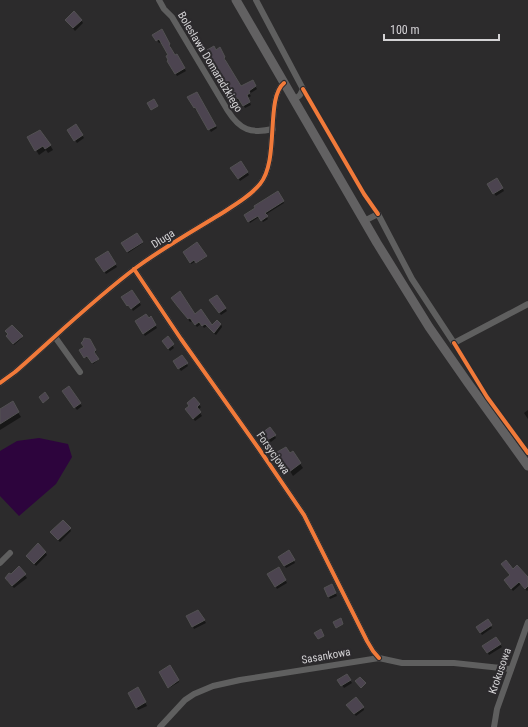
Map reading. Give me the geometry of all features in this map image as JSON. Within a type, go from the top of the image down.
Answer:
[{"type":"main road","points":[[236,0],[364,221],[429,327],[468,384],[528,466]]},
{"type":"street","name":"Bolesława Domaradzkiego","points":[[159,0],[164,9],[172,17],[237,124],[248,130],[257,131],[273,129]]},
{"type":"street","points":[[256,0],[303,89],[300,95],[294,100]]},
{"type":"street","name":"Długa","points":[[0,383],[55,338],[134,269],[240,200],[260,184],[265,177],[268,168],[277,95],[280,85],[284,83]]},
{"type":"street","points":[[364,221],[378,214],[412,279],[454,344],[528,304]]},
{"type":"street","name":"Forsycjowa","points":[[134,269],[180,339],[260,449],[304,515],[367,641],[379,658]]},
{"type":"street","points":[[55,338],[80,372]]},
{"type":"street","points":[[0,563],[10,553]]},
{"type":"street","name":"Krokusowa","points":[[494,727],[497,709],[528,622]]},
{"type":"street","name":"Sasankowa","points":[[160,727],[185,700],[194,694],[212,686],[240,680],[379,658],[402,663],[454,663],[511,669]]},
{"type":"shaded area","points":[[39,438],[68,444],[72,457],[56,484],[19,516],[0,496],[0,451],[17,441]]},
{"type":"building","points":[[74,11],[82,20],[73,28],[65,20]]},
{"type":"building","points":[[162,29],[170,44],[169,45],[175,55],[177,54],[185,68],[175,74],[167,61],[166,56],[168,55],[159,39],[156,41],[152,35]]},
{"type":"building","points":[[214,46],[216,50],[220,47],[225,57],[224,58],[241,86],[253,80],[256,86],[249,91],[250,93],[247,95],[250,102],[243,106],[238,98],[236,99],[207,50]]},
{"type":"building","points":[[197,92],[216,126],[208,130],[195,107],[194,108],[187,97]]},
{"type":"building","points":[[154,99],[158,106],[151,110],[147,103]]},
{"type":"building","points":[[76,124],[83,135],[74,141],[67,130]]},
{"type":"building","points":[[40,130],[51,145],[45,149],[43,146],[35,151],[27,137]]},
{"type":"building","points":[[241,161],[248,172],[238,179],[230,168]]},
{"type":"building","points":[[497,178],[503,188],[493,194],[487,184]]},
{"type":"building","points":[[278,191],[284,201],[265,213],[268,216],[261,221],[258,216],[248,222],[244,215],[255,208],[254,206]]},
{"type":"building","points":[[137,233],[143,242],[127,252],[121,243]]},
{"type":"building","points":[[197,242],[207,256],[196,263],[194,260],[190,263],[183,252]]},
{"type":"building","points":[[108,251],[116,264],[104,272],[95,259]]},
{"type":"building","points":[[132,290],[140,302],[131,309],[121,297]]},
{"type":"building","points":[[180,291],[195,314],[201,309],[212,325],[217,320],[221,324],[214,333],[205,324],[202,326],[199,322],[195,325],[178,307],[171,298]]},
{"type":"building","points":[[217,295],[226,308],[219,313],[209,300]]},
{"type":"building","points":[[146,314],[149,318],[151,316],[156,325],[143,334],[135,321]]},
{"type":"building","points":[[12,325],[23,336],[13,344],[6,336],[8,334],[5,331]]},
{"type":"building","points":[[168,336],[174,344],[168,349],[162,341]]},
{"type":"building","points":[[84,338],[90,339],[96,350],[94,352],[99,359],[92,363],[87,356],[84,358],[79,350],[84,347],[81,343]]},
{"type":"building","points":[[182,355],[188,363],[178,369],[173,361]]},
{"type":"building","points":[[69,386],[81,403],[74,408],[62,391]]},
{"type":"building","points":[[45,392],[49,398],[43,403],[39,397]]},
{"type":"building","points":[[194,397],[200,404],[197,407],[201,412],[193,419],[185,409],[189,406],[187,403]]},
{"type":"building","points":[[13,401],[19,412],[0,424],[0,409]]},
{"type":"building","points":[[270,427],[276,435],[264,442],[259,435]]},
{"type":"building","points":[[286,447],[290,453],[293,451],[301,463],[289,472],[277,452]]},
{"type":"building","points":[[63,520],[71,528],[58,540],[50,532]]},
{"type":"building","points":[[38,543],[46,552],[34,564],[26,556]]},
{"type":"building","points":[[289,550],[295,560],[284,566],[278,557]]},
{"type":"building","points":[[506,560],[513,569],[517,565],[528,577],[528,586],[525,589],[519,582],[511,589],[504,580],[510,575],[501,564]]},
{"type":"building","points":[[19,566],[26,574],[12,586],[5,578]]},
{"type":"building","points":[[279,567],[286,580],[275,587],[267,574]]},
{"type":"building","points":[[332,584],[336,593],[328,597],[324,588]]},
{"type":"building","points":[[198,610],[205,620],[192,627],[186,616]]},
{"type":"building","points":[[341,618],[343,624],[336,628],[333,622]]},
{"type":"building","points":[[488,619],[492,625],[480,633],[476,627]]},
{"type":"building","points":[[321,629],[324,636],[318,639],[314,633]]},
{"type":"building","points":[[496,637],[501,644],[487,653],[482,646]]},
{"type":"building","points":[[170,665],[179,680],[168,688],[159,672]]},
{"type":"building","points":[[347,674],[351,680],[341,686],[337,680]]},
{"type":"building","points":[[360,677],[366,683],[361,688],[355,681]]},
{"type":"building","points":[[138,687],[146,702],[136,708],[128,693]]},
{"type":"building","points":[[356,697],[364,707],[354,714],[346,705]]},
{"type":"cycle path","points":[[0,383],[15,372],[105,292],[137,267],[235,205],[256,189],[266,173],[270,160],[275,102],[278,91],[284,83]]},
{"type":"cycle path","points":[[303,89],[364,194],[378,214]]},
{"type":"cycle path","points":[[134,269],[304,515],[367,641],[379,658]]},
{"type":"cycle path","points":[[454,343],[487,397],[528,453]]}]
